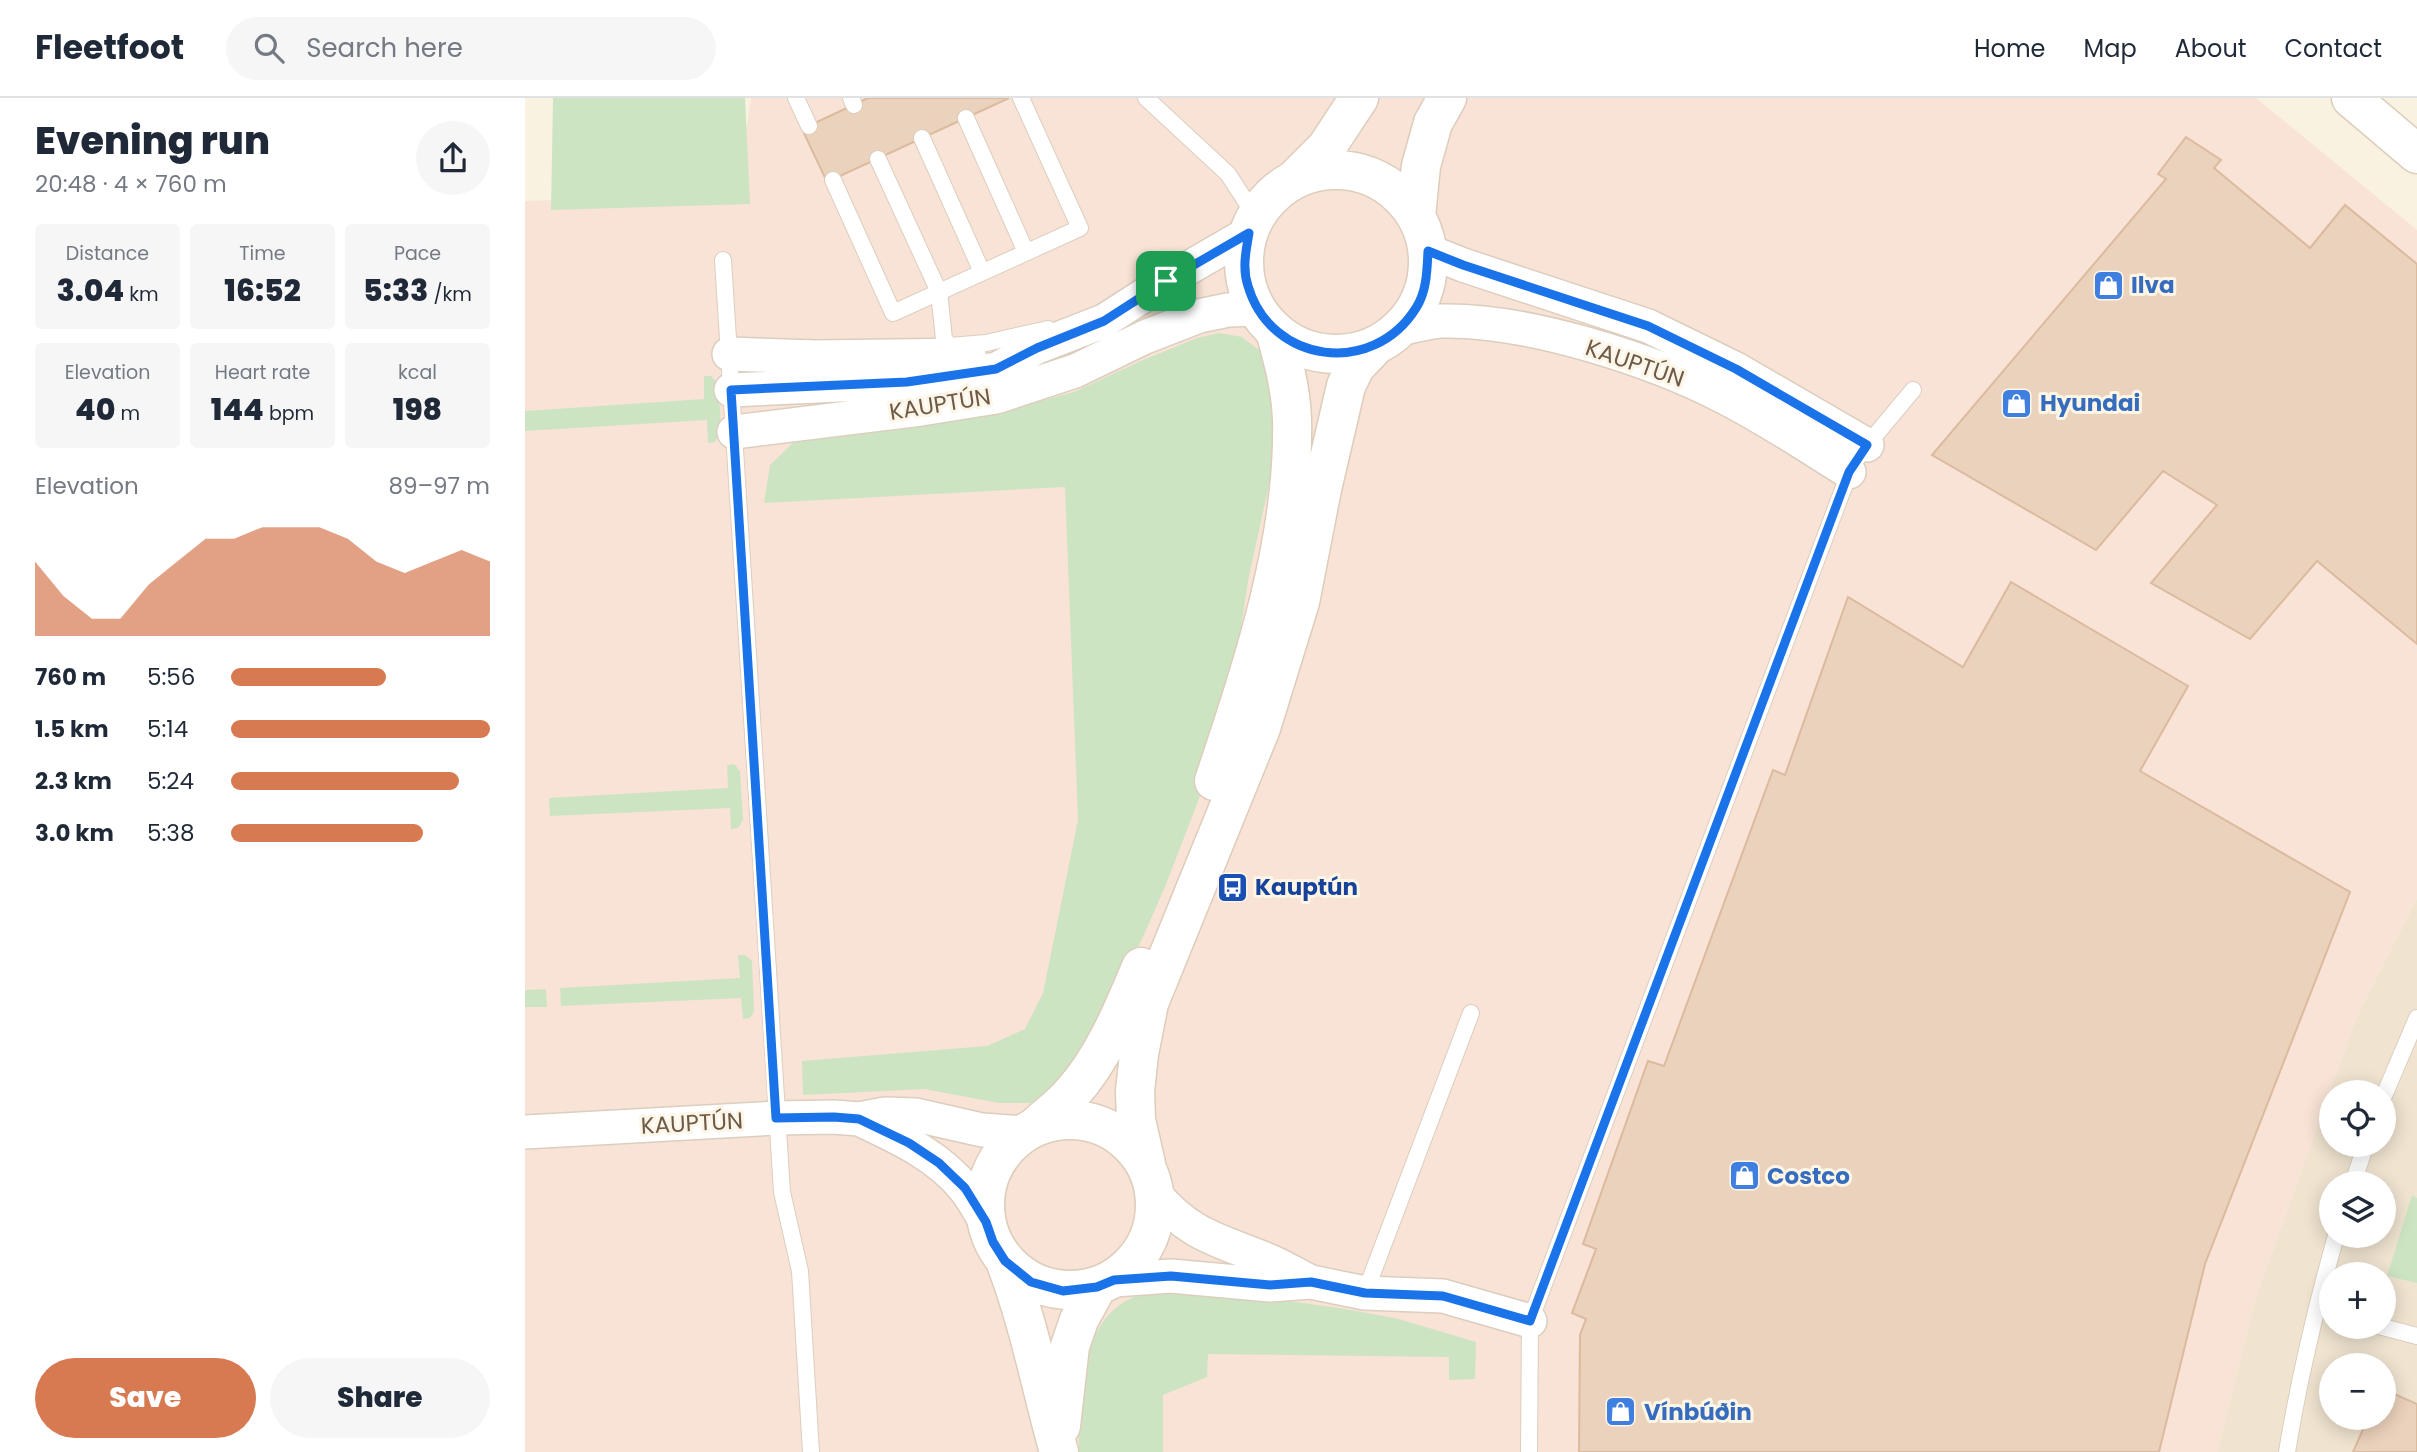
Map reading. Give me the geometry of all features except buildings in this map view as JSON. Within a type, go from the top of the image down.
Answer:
[{"type":"street","name":"KAUPTÚN","points":[[986,1222],[988,1181],[996,1162],[1009,1146],[1072,1093],[1089,1071],[1129,995],[1194,842],[1235,719],[1258,640],[1278,555],[1290,482],[1291,418],[1287,374],[1266,320],[1247,285],[1244,259],[1252,225],[1272,196],[1294,180],[1327,148],[1359,98]]},
{"type":"street","name":"KAUPTÚN","points":[[1059,1452],[1070,1346],[1079,1320],[1105,1283],[1133,1264],[1147,1244],[1155,1220],[1151,1180],[1136,1120],[1135,1091],[1149,1003],[1261,728],[1300,602],[1346,386],[1355,367],[1417,307],[1427,280],[1422,233],[1421,166],[1433,123],[1447,98]]},
{"type":"street","points":[[2351,98],[2417,155]]},
{"type":"street","name":"KAUPTÚN","points":[[1294,180],[1320,171],[1348,171],[1375,179],[1399,194],[1422,233],[1463,265],[1648,326],[1736,369],[1867,445]]},
{"type":"street","name":"KAUPTÚN","points":[[731,390],[919,381],[996,369],[1037,348],[1104,321],[1252,225]]},
{"type":"street","name":"KAUPTÚN","points":[[734,432],[996,397],[1075,371],[1145,337],[1199,316],[1228,310],[1266,320],[1297,346],[1323,353],[1350,353],[1387,337],[1438,321],[1482,322],[1590,345],[1672,374],[1726,398],[1849,472]]},
{"type":"street","name":"KAUPTÚN","points":[[729,354],[957,356],[1037,348]]},
{"type":"street","name":"KAUPTÚN","points":[[525,1132],[776,1118],[859,1119],[885,1114],[916,1115],[982,1130],[1030,1130],[1060,1121],[1085,1121],[1110,1129],[1130,1144],[1171,1213],[1190,1227],[1230,1247],[1273,1262],[1311,1282]]},
{"type":"street","name":"KAUPTÚN","points":[[859,1119],[909,1143],[939,1163],[965,1188],[986,1222],[1018,1295],[1059,1452]]},
{"type":"street","name":"KAUPTÚN","points":[[1005,1261],[1031,1282],[1063,1291],[1105,1283],[1171,1276],[1270,1285],[1311,1282],[1365,1293],[1443,1296],[1530,1321]]},
{"type":"lane","points":[[796,98],[809,126]]},
{"type":"lane","points":[[833,180],[893,313],[1080,228],[1021,98]]},
{"type":"lane","points":[[1146,98],[1228,174],[1243,195],[1252,225]]},
{"type":"lane","points":[[966,118],[1027,252]]},
{"type":"lane","points":[[922,138],[982,272]]},
{"type":"lane","points":[[878,159],[939,292],[944,339],[950,346],[986,343],[1064,325],[1166,281]]},
{"type":"lane","points":[[723,260],[776,1118],[782,1192],[800,1271],[811,1452]]},
{"type":"lane","points":[[1529,1452],[1530,1321],[1849,472],[1867,445],[1913,390]]},
{"type":"lane","points":[[1365,1293],[1471,1013]]},
{"type":"lane","points":[[2394,1080],[2410,1052],[2417,1018]]},
{"type":"lane","points":[[2287,1452],[2297,1395],[2319,1325]]},
{"type":"lane","points":[[2396,1330],[2417,1336]]},
{"type":"shaded area","name":"Kauptún","points":[[751,98],[2256,98],[2417,230],[2417,898],[2357,1016],[2334,1080],[2319,1080],[2319,1122],[2255,1300],[2217,1452],[525,1452],[525,201],[738,194]]},
{"type":"shaded area","points":[[2417,898],[2417,1452],[2217,1452],[2255,1300],[2319,1122],[2319,1157],[2396,1157],[2396,1080],[2334,1080],[2357,1016]]},
{"type":"green space","points":[[553,98],[745,98],[750,204],[551,210]]},
{"type":"green space","points":[[1219,333],[1242,337],[1263,353],[1269,373],[1274,415],[1272,471],[1248,581],[1232,689],[1200,796],[1165,887],[1122,984],[1047,1103],[999,1103],[924,1089],[803,1095],[802,1061],[987,1046],[1025,1029],[1043,993],[1078,820],[1065,487],[764,503],[770,465],[796,440],[986,415],[1074,392],[1197,338]]},
{"type":"green space","points":[[704,376],[711,376],[719,385],[721,432],[715,442],[708,443],[707,420],[525,431],[525,411],[704,399]]},
{"type":"green space","points":[[734,764],[740,771],[743,820],[738,828],[731,829],[730,808],[550,816],[549,798],[728,788],[727,765]]},
{"type":"green space","points":[[738,955],[745,955],[752,961],[754,1011],[750,1018],[743,1019],[741,998],[561,1006],[560,988],[740,978]]},
{"type":"green space","points":[[546,989],[547,1007],[525,1007],[525,990]]},
{"type":"green space","points":[[2412,1195],[2417,1198],[2417,1283],[2396,1278],[2396,1262],[2391,1262]]},
{"type":"green space","points":[[1207,1290],[1395,1318],[1476,1342],[1475,1379],[1449,1380],[1449,1357],[1208,1354],[1207,1377],[1163,1395],[1163,1452],[1079,1452],[1082,1379],[1097,1332],[1110,1313],[1129,1299],[1153,1292]]},
{"type":"place","name":"Ilva","points":[[2108,285]]},
{"type":"place","name":"Hyundai","points":[[2017,403]]},
{"type":"place","name":"Kauptún","points":[[1232,887]]},
{"type":"place","name":"Costco","points":[[1744,1176]]},
{"type":"place","name":"Vínbúðin","points":[[1621,1412]]},
{"type":"route","points":[[1249,233],[1244,259],[1247,285],[1257,309],[1275,331],[1297,346],[1323,353],[1350,353],[1376,345],[1388,338],[1417,307],[1427,280],[1428,251],[1648,326],[1736,369],[1867,445],[1849,472],[1530,1321],[1443,1296],[1365,1293],[1311,1282],[1270,1285],[1171,1276],[1114,1280],[1097,1287],[1063,1291],[1031,1282],[1005,1261],[965,1188],[939,1163],[909,1143],[859,1119],[776,1118],[731,390],[907,382],[996,369],[1037,348],[1104,321],[1166,281],[1249,233]]}]
